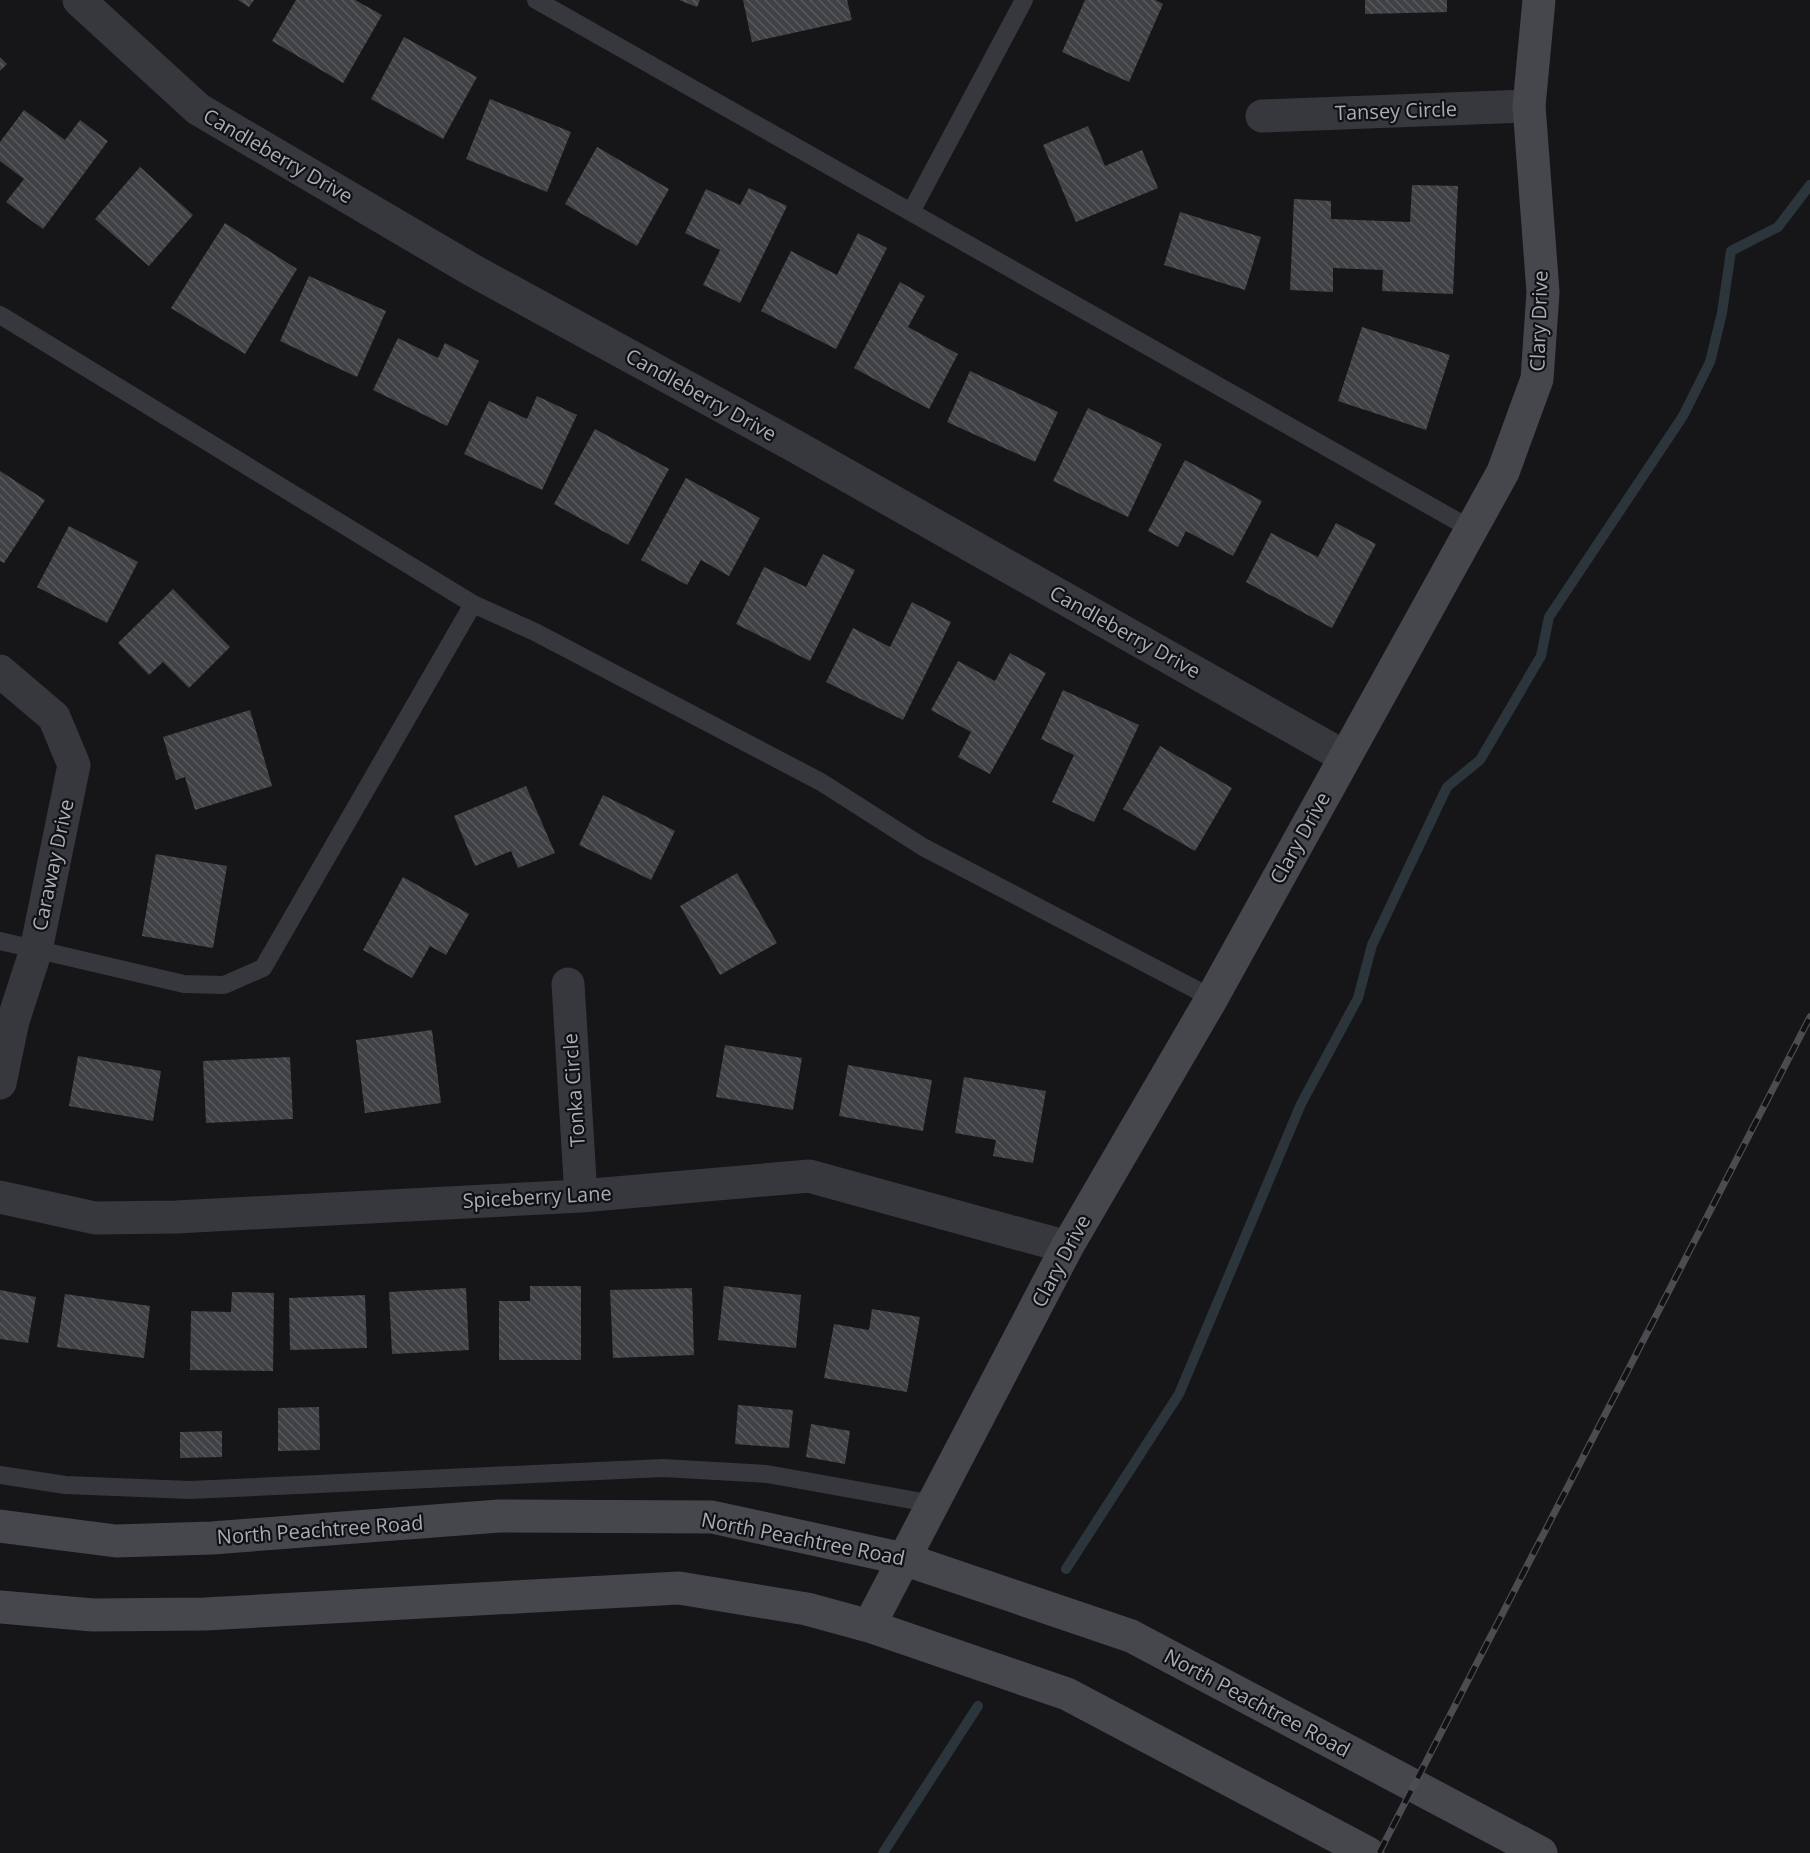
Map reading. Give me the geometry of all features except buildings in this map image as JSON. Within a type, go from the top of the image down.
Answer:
[{"type":"main road","name":"Clary Drive","points":[[869,1626],[1067,1247],[1212,998],[1503,472],[1537,379],[1543,292],[1529,106],[1539,0]]},
{"type":"main road","name":"North Peachtree Road","points":[[0,1526],[116,1541],[212,1538],[499,1516],[712,1517],[904,1559],[1131,1635],[1540,1853]]},
{"type":"main road","points":[[0,1607],[93,1615],[205,1614],[679,1588],[807,1609],[869,1626],[1080,1700],[1368,1853]]},
{"type":"street","name":"Candleberry Drive","points":[[79,0],[198,109],[472,270],[793,445],[1345,757]]},
{"type":"street","name":"Tansey Circle","points":[[1262,116],[1529,106]]},
{"type":"street","name":"Caraway Drive","points":[[0,671],[54,717],[74,765],[36,951],[13,1021],[0,1083]]},
{"type":"street","name":"Tonka Circle","points":[[568,984],[581,1196]]},
{"type":"street","name":"Spiceberry Lane","points":[[0,1197],[95,1218],[176,1217],[581,1196],[809,1176],[1067,1247]]},
{"type":"lane","points":[[536,0],[1471,530]]},
{"type":"lane","points":[[911,212],[1024,0]]},
{"type":"lane","points":[[0,315],[473,604],[535,632],[821,782],[923,847],[1212,998]]},
{"type":"lane","points":[[0,941],[184,984],[224,985],[263,968],[473,604]]},
{"type":"lane","points":[[0,1475],[65,1485],[190,1490],[663,1468],[767,1474],[934,1504]]},
{"type":"waterway","points":[[1066,1569],[1179,1394],[1301,1104],[1358,998],[1372,945],[1447,787],[1480,760],[1541,656],[1549,617],[1683,416],[1710,362],[1722,313],[1731,251],[1778,227],[1810,185]]},
{"type":"waterway","points":[[883,1853],[978,1706]]},
{"type":"railway","points":[[1379,1853],[1810,1017]]}]
